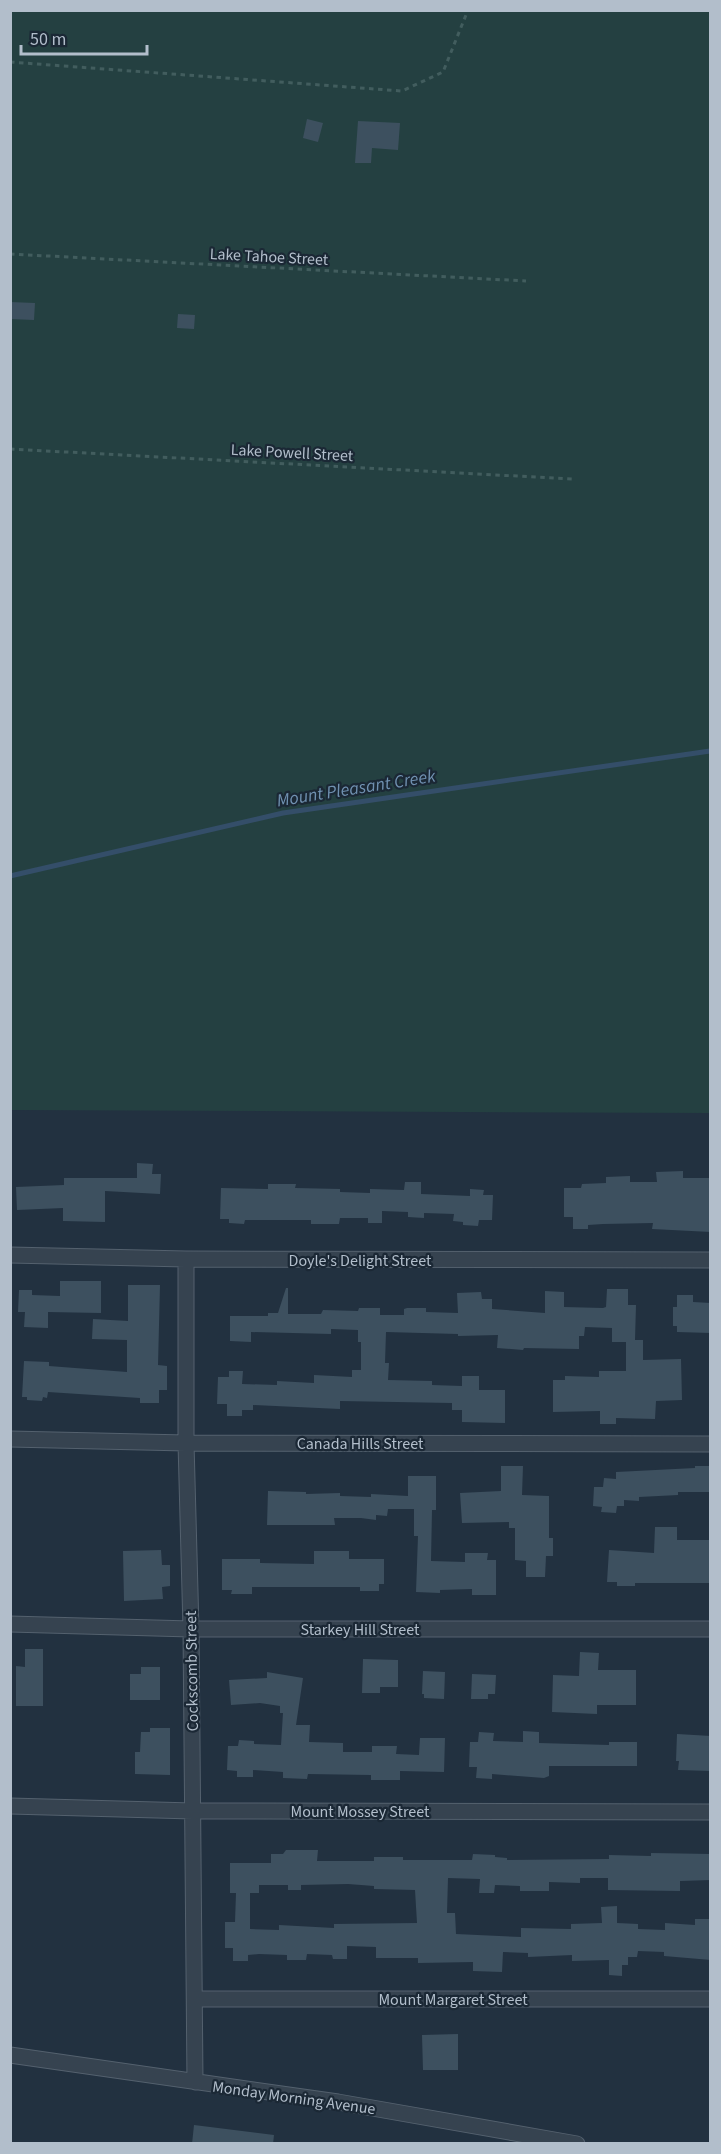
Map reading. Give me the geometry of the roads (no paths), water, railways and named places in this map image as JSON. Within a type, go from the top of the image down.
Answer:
[{"type":"street","name":"Doyle's Delight Street","points":[[10,1255],[186,1259],[711,1260]]},
{"type":"street","name":"Cockscomb Street","points":[[186,1259],[186,1443],[191,1629],[195,2082]]},
{"type":"street","name":"Canada Hills Street","points":[[10,1439],[186,1443],[711,1444]]},
{"type":"street","name":"Starkey Hill Street","points":[[10,1624],[191,1629],[711,1629]]},
{"type":"street","name":"Mount Mossey Street","points":[[10,1806],[193,1811],[711,1812]]},
{"type":"street","name":"Mount Margaret Street","points":[[195,1998],[711,1999]]},
{"type":"street","name":"Monday Morning Avenue","points":[[10,2055],[339,2102],[577,2144]]},
{"type":"waterway","name":"Mount Pleasant Creek","points":[[10,876],[283,813],[710,751]]}]
